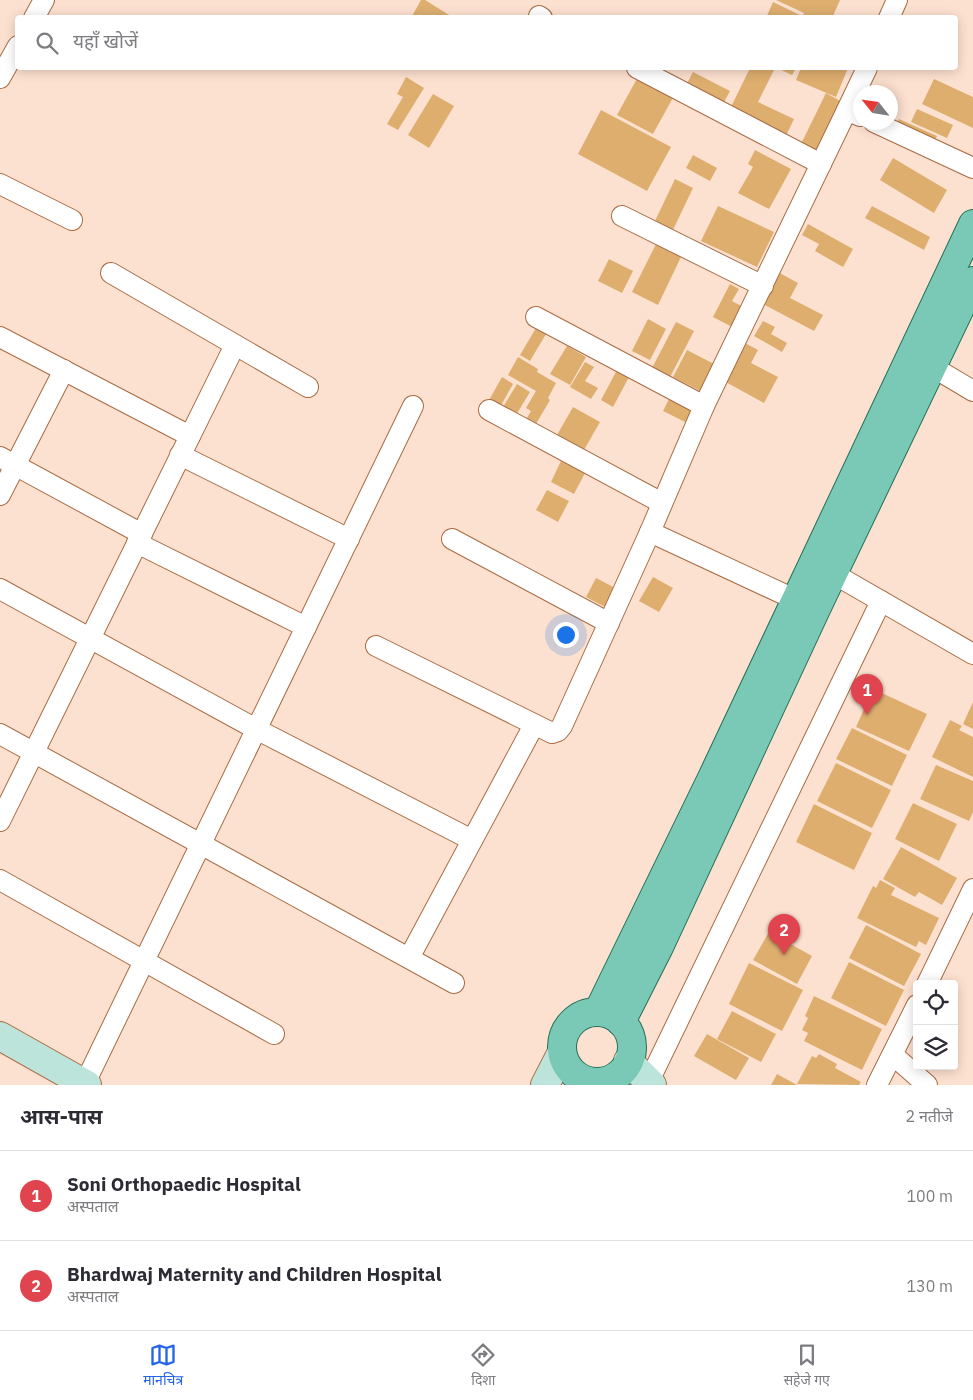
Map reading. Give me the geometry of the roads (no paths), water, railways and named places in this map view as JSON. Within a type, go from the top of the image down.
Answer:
[{"type":"main road","points":[[806,605],[834,574],[922,360],[973,224]]},
{"type":"main road","points":[[610,1017],[711,780],[806,605],[922,360],[973,281]]},
{"type":"main road","points":[[610,1017],[630,1035],[631,1049],[628,1061],[620,1072],[610,1080],[596,1084],[578,1077],[565,1069],[563,1039],[569,1027],[578,1018],[610,1017]]},
{"type":"street","points":[[36,15],[44,0]]},
{"type":"street","points":[[890,15],[897,0]]},
{"type":"street","points":[[0,78],[15,51]]},
{"type":"street","points":[[641,70],[821,164]]},
{"type":"street","points":[[861,85],[865,70]]},
{"type":"street","points":[[376,646],[534,725],[552,733],[558,732],[650,532],[704,406],[821,164],[853,115]]},
{"type":"street","points":[[891,130],[973,168]]},
{"type":"street","points":[[0,184],[72,220]]},
{"type":"street","points":[[622,216],[762,286]]},
{"type":"street","points":[[111,273],[308,387]]},
{"type":"street","points":[[536,317],[704,406]]},
{"type":"street","points":[[0,337],[190,436]]},
{"type":"street","points":[[0,821],[235,345]]},
{"type":"street","points":[[922,360],[973,390]]},
{"type":"street","points":[[0,495],[8,461],[64,370]]},
{"type":"street","points":[[0,1036],[85,1084],[413,406]]},
{"type":"street","points":[[489,410],[662,503]]},
{"type":"street","points":[[180,456],[349,539]]},
{"type":"street","points":[[8,461],[139,538],[306,626]]},
{"type":"street","points":[[650,532],[806,605]]},
{"type":"street","points":[[452,539],[609,623]]},
{"type":"street","points":[[834,574],[973,654]]},
{"type":"street","points":[[0,589],[256,730],[472,840]]},
{"type":"street","points":[[628,1061],[650,1083],[881,601]]},
{"type":"street","points":[[409,958],[534,725]]},
{"type":"street","points":[[0,734],[454,983]]},
{"type":"street","points":[[0,880],[274,1034]]},
{"type":"street","points":[[929,980],[973,889]]},
{"type":"street","points":[[877,1085],[913,1013]]},
{"type":"street","points":[[892,1055],[926,1085]]},
{"type":"street","points":[[545,1085],[565,1069]]},
{"type":"place","name":"Soni Orthopaedic Hospital","points":[[867,715]]},
{"type":"place","name":"Bhardwaj Maternity and Children Hospital","points":[[784,955]]}]
